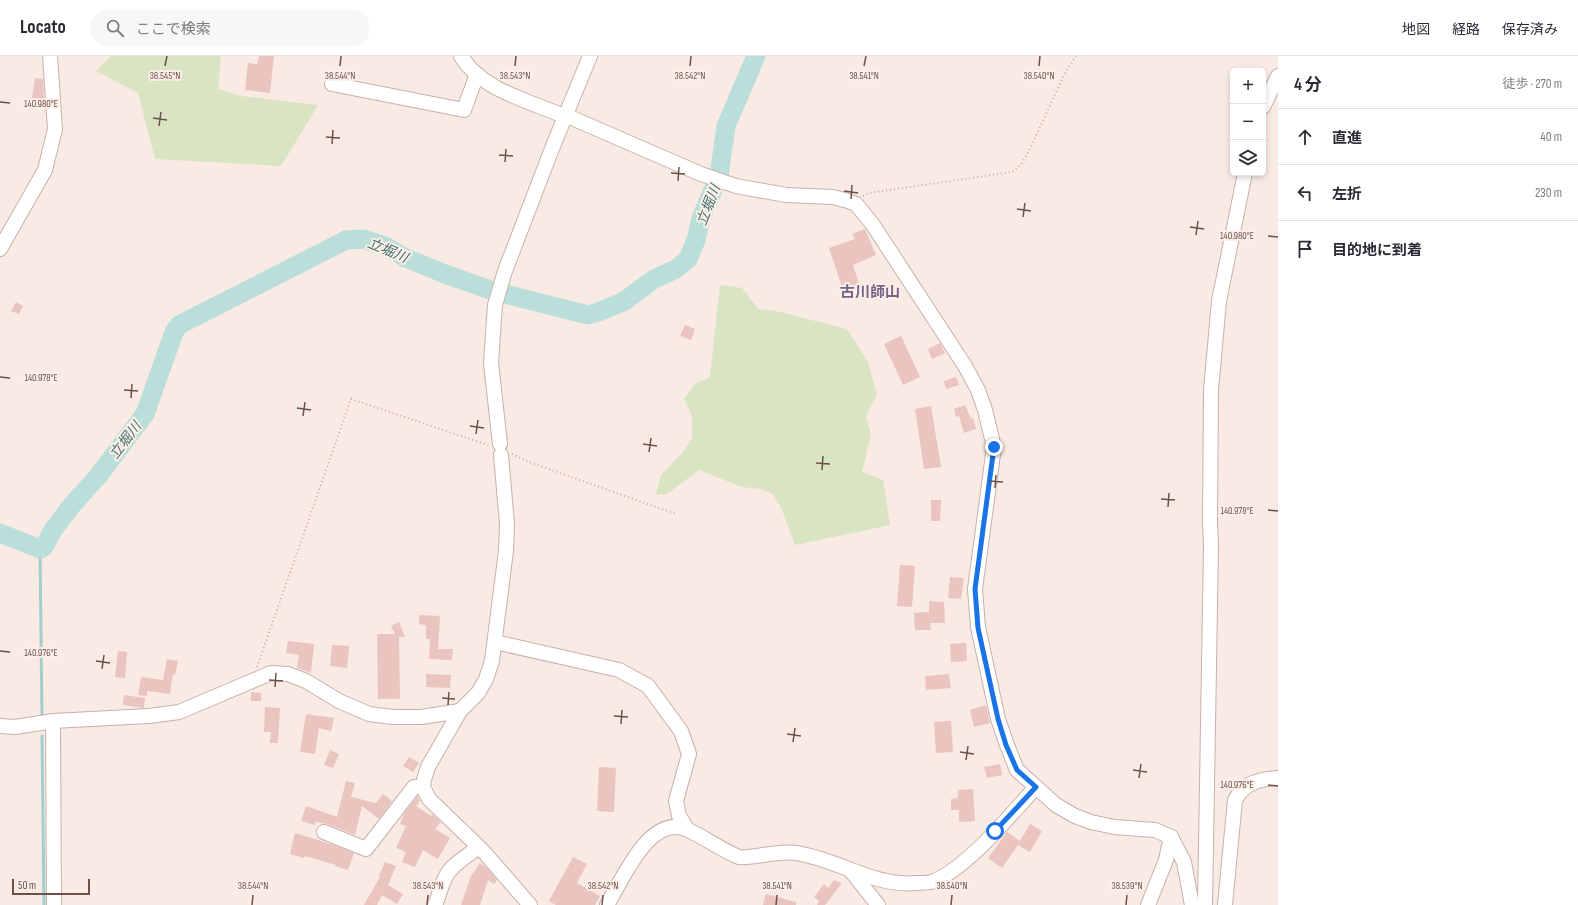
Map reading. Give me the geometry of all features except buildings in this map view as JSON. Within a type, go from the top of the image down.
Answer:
[{"type":"street","points":[[0,249],[46,170],[49,159],[55,129],[50,56]]},
{"type":"street","points":[[460,56],[466,66],[495,87],[559,114],[565,115],[701,174],[736,186],[786,195],[833,197],[856,204],[873,225],[965,366],[978,390],[985,410],[994,447],[975,589],[978,628],[998,719],[1006,745],[1017,770],[1056,805],[1080,818],[1114,827],[1155,830],[1171,837],[1184,862],[1192,905]]},
{"type":"street","points":[[530,905],[478,847],[429,799],[423,787],[428,767],[460,711],[478,693],[486,679],[492,661],[506,551],[507,524],[501,450],[491,363],[495,305],[505,271],[565,115],[590,56]]},
{"type":"street","points":[[332,84],[464,110],[477,74]]},
{"type":"street","points":[[1264,104],[1278,76]]},
{"type":"street","points":[[1206,905],[1212,546],[1210,522],[1211,390],[1220,302],[1244,176]]},
{"type":"street","points":[[495,642],[619,670],[648,686],[682,732],[689,754],[676,801],[679,816],[687,829]]},
{"type":"street","points":[[0,726],[15,727],[53,721],[149,716],[179,712],[271,673],[288,674],[306,681],[339,701],[369,714],[393,717],[421,716],[460,711]]},
{"type":"street","points":[[53,721],[54,905]]},
{"type":"street","points":[[1225,905],[1235,800],[1240,790],[1261,780],[1278,778]]},
{"type":"street","points":[[324,832],[366,849],[414,786],[423,787]]},
{"type":"street","points":[[607,905],[642,847],[656,833],[671,827],[687,829],[722,850],[741,858],[794,853],[818,857],[870,878],[885,882],[908,884],[931,882],[956,869],[995,831],[1036,787]]},
{"type":"street","points":[[1148,905],[1166,860],[1171,837]]},
{"type":"street","points":[[434,905],[440,895],[445,877],[452,868],[478,847]]},
{"type":"street","points":[[851,870],[878,905]]},
{"type":"path","points":[[856,204],[859,198],[869,193],[1012,172],[1021,165],[1029,151],[1064,74],[1076,56]]},
{"type":"path","points":[[252,681],[351,399],[501,450],[529,462],[676,514]]},
{"type":"green space","points":[[111,56],[221,56],[218,89],[241,96],[318,105],[281,166],[155,159],[138,93],[96,71]]},
{"type":"green space","points":[[720,285],[742,288],[758,309],[776,311],[847,329],[868,362],[877,395],[866,416],[871,435],[862,472],[883,480],[890,525],[795,545],[782,510],[773,494],[760,489],[742,487],[699,470],[667,494],[656,495],[661,475],[682,453],[692,439],[692,415],[684,399],[695,384],[710,377]]},
{"type":"waterway","name":"立堀川","points":[[0,533],[40,549],[44,547],[53,530],[72,505],[99,475],[145,414],[174,332],[179,325],[346,240],[364,239],[385,246],[406,258],[445,274],[493,291],[588,315],[623,302],[654,279],[676,269],[688,259],[696,240],[701,218],[719,176],[726,126],[756,56]]},
{"type":"waterway","points":[[40,549],[42,719]]},
{"type":"waterway","points":[[42,736],[44,905]]},
{"type":"district","name":"古川師山","points":[[870,292]]},
{"type":"route","points":[[994,447],[975,589],[978,628],[998,719],[1006,745],[1017,770],[1036,787],[995,831]]}]
